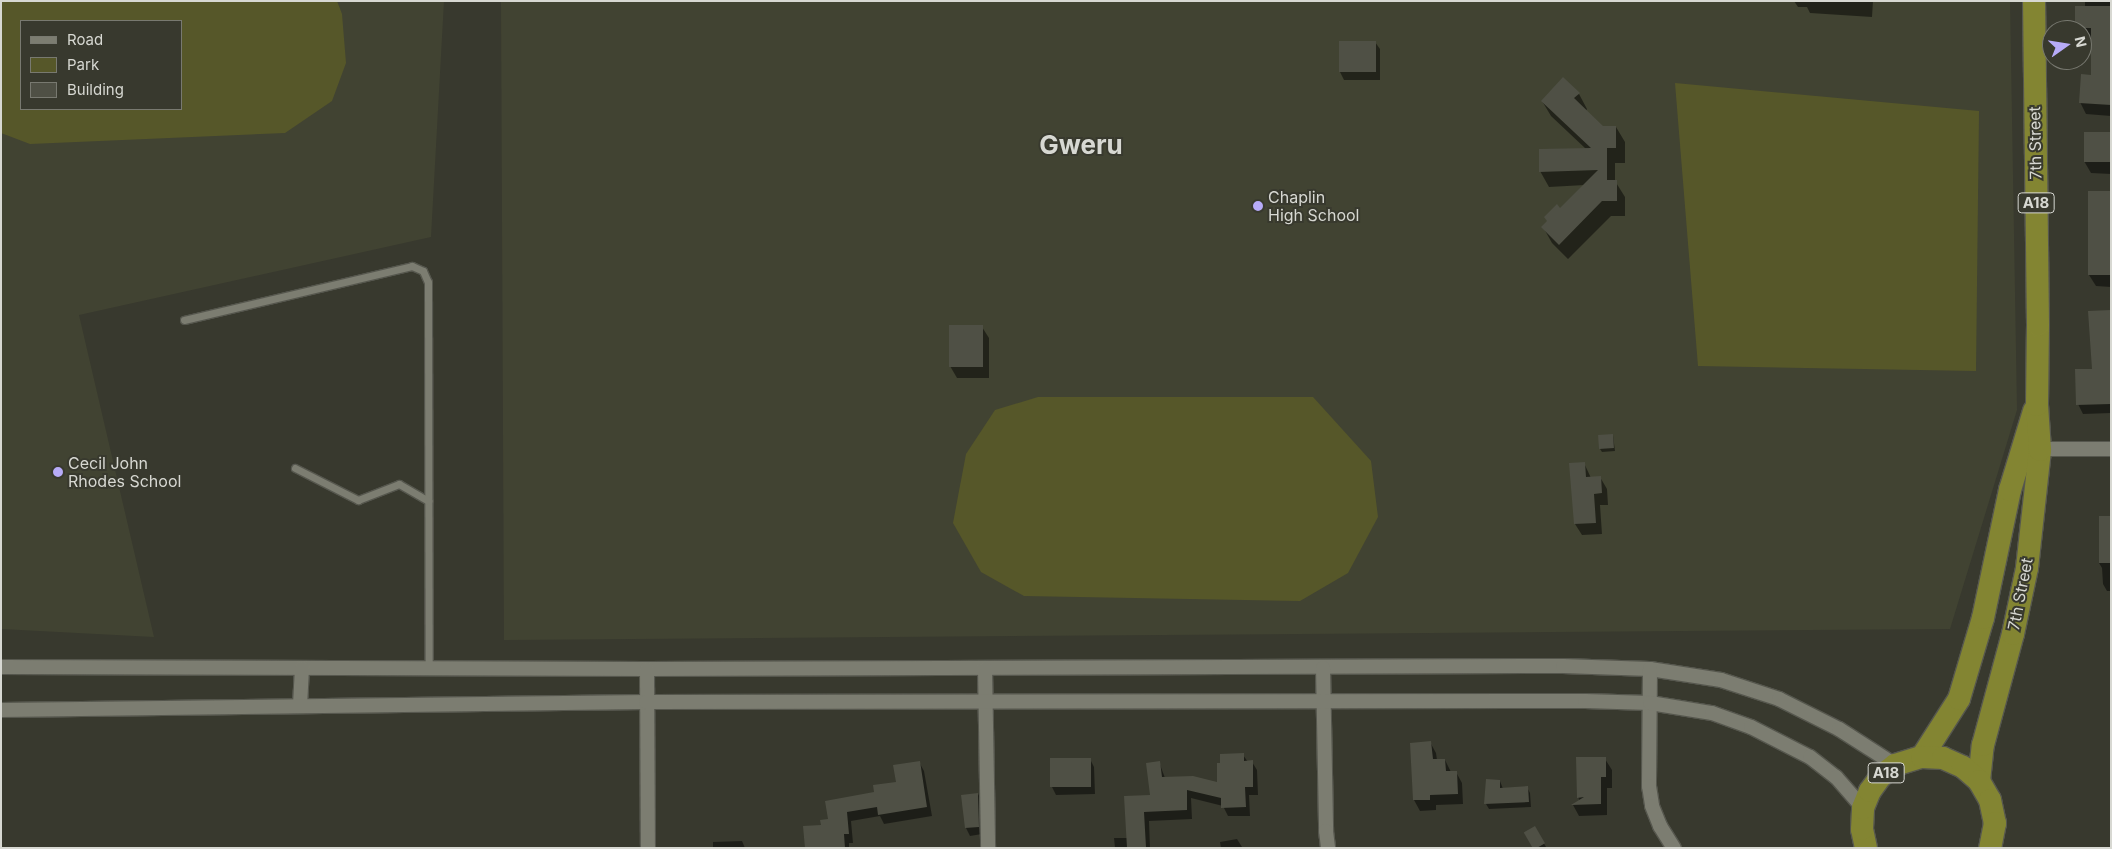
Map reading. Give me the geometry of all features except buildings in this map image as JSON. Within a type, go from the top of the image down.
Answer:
[{"type":"highway","name":"7th Street","points":[[1979,781],[1983,745],[2013,634],[2027,568],[2030,449],[2036,405],[2038,324],[2034,1]]},
{"type":"highway","name":"7th Street","points":[[1922,757],[1959,699],[2030,449]]},
{"type":"highway","name":"A18","points":[[1866,848],[1862,829],[1863,808],[1870,791],[1880,776],[1895,765],[1922,757],[1950,761],[1963,767],[1979,781],[1990,800],[1995,823],[1992,847]]},
{"type":"street","points":[[2030,449],[2111,449]]},
{"type":"street","points":[[1,667],[646,670],[1563,666],[1650,669],[1721,680],[1779,699],[1839,729],[1895,765]]},
{"type":"street","points":[[300,706],[302,668]]},
{"type":"street","points":[[1323,668],[1326,831],[1328,848]]},
{"type":"street","points":[[985,669],[988,848]]},
{"type":"street","points":[[1650,669],[1649,786],[1652,806],[1660,826],[1674,848]]},
{"type":"street","points":[[646,670],[648,848]]},
{"type":"street","points":[[1,710],[646,702],[986,701],[1324,703],[1576,701],[1650,703],[1712,713],[1751,727],[1810,757],[1836,777],[1863,808]]},
{"type":"lane","points":[[184,320],[412,266],[423,271],[428,282],[429,669]]},
{"type":"lane","points":[[295,468],[358,500],[399,484],[430,501]]},
{"type":"shaded area","name":"Cecil John Rhodes School","points":[[1,1],[444,1],[431,237],[79,315],[154,637],[1,629]]},
{"type":"shaded area","name":"Chaplin High School","points":[[501,1],[2010,1],[2017,410],[1950,629],[504,640]]},
{"type":"green space","points":[[1,1],[337,1],[342,14],[346,63],[332,101],[285,133],[30,144],[1,133]]},
{"type":"green space","points":[[1675,83],[1979,111],[1976,371],[1698,366]]},
{"type":"green space","points":[[1038,397],[1313,397],[1371,461],[1378,517],[1348,573],[1300,601],[1024,596],[981,572],[953,523],[966,454],[995,410]]},
{"type":"place","name":"Chaplin High School","points":[[1258,206]]},
{"type":"place","name":"Cecil John Rhodes School","points":[[58,472]]},
{"type":"district","name":"Gweru","points":[[1081,145]]}]
